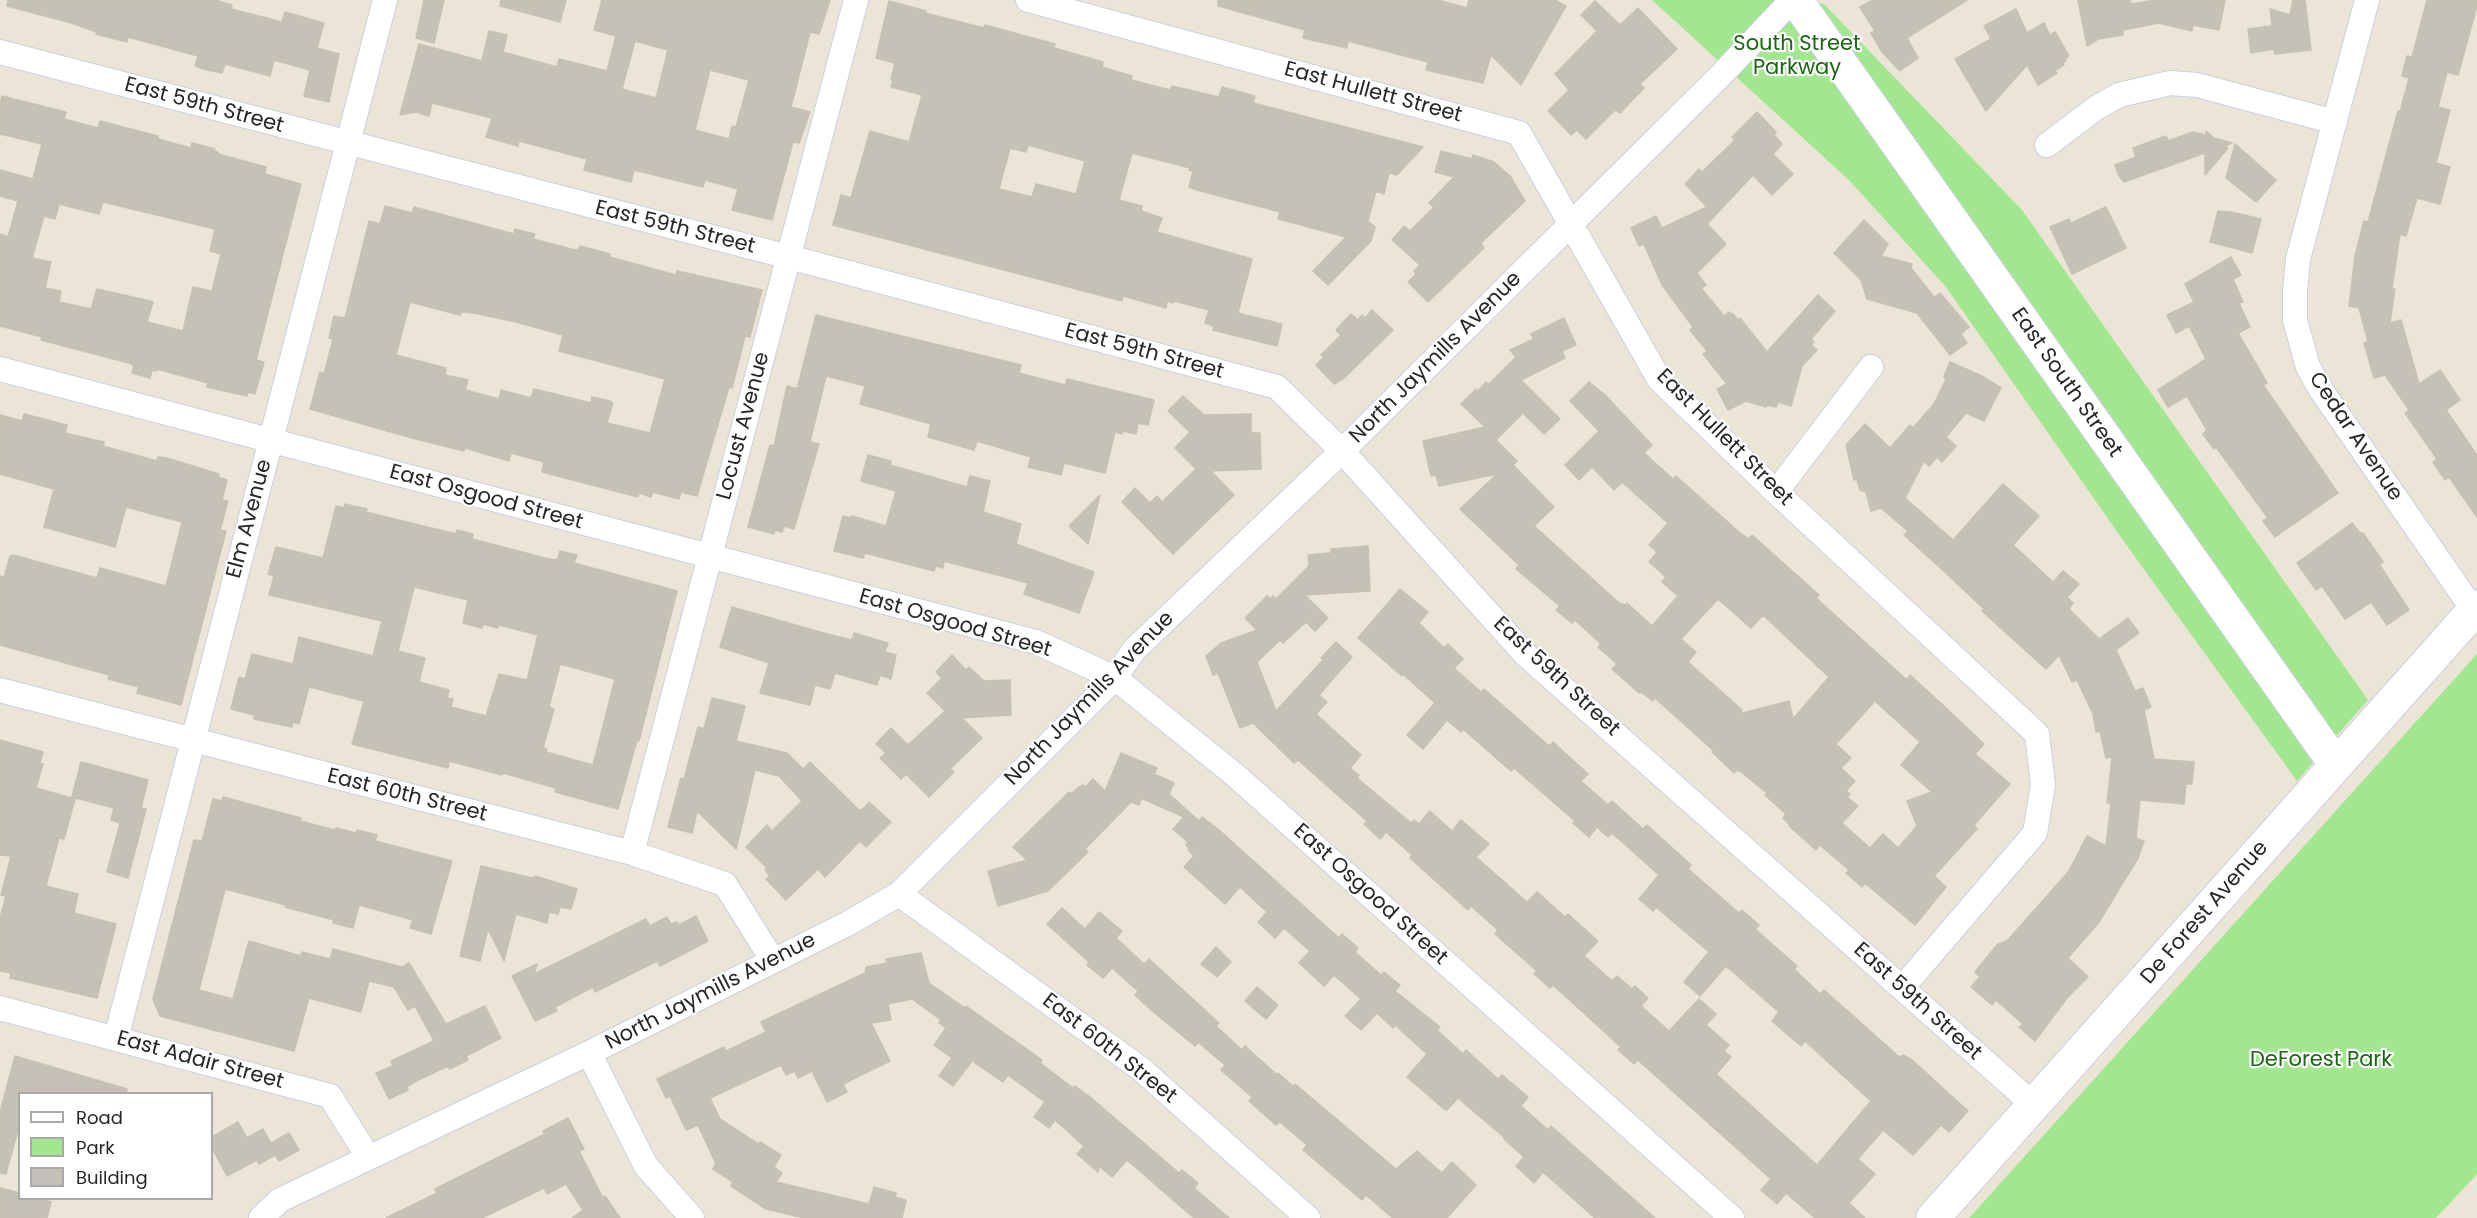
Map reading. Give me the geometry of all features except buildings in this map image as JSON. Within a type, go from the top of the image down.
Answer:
[{"type":"street","name":"Elm Avenue","points":[[116,1038],[385,0]]},
{"type":"street","name":"Locust Avenue","points":[[632,853],[856,0]]},
{"type":"street","name":"East Hullett Street","points":[[1028,0],[1519,133],[1659,378],[1776,492],[2037,734],[2043,785],[2036,833],[1902,988]]},
{"type":"street","name":"North Jaymills Avenue","points":[[261,1218],[280,1200],[589,1053],[847,924],[899,894],[1115,678],[1134,650],[1342,451],[1794,0]]},
{"type":"street","name":"East South Street","points":[[1794,0],[2336,765]]},
{"type":"street","name":"Cedar Avenue","points":[[2367,0],[2298,259],[2295,310],[2300,343],[2308,367],[2321,390],[2475,609]]},
{"type":"street","name":"East 59th Street","points":[[0,52],[789,257],[1277,387],[1342,451],[1526,655],[2035,1106]]},
{"type":"street","points":[[2047,145],[2096,108],[2119,95],[2170,83],[2197,85],[2335,122]]},
{"type":"street","points":[[1776,492],[1871,367]]},
{"type":"street","name":"East Osgood Street","points":[[0,369],[710,558],[1036,642],[1115,678],[1235,775],[1732,1218]]},
{"type":"street","name":"De Forest Avenue","points":[[1933,1218],[2475,609]]},
{"type":"street","name":"East 60th Street","points":[[0,690],[632,853],[725,884],[773,961]]},
{"type":"street","name":"East 60th Street","points":[[899,894],[1141,1069],[1308,1218]]},
{"type":"street","name":"East Adair Street","points":[[0,1008],[330,1096],[368,1157]]},
{"type":"street","points":[[589,1053],[646,1166],[692,1218]]},
{"type":"green space","name":"South Street Parkway","points":[[1652,0],[1806,0],[1824,4],[2022,210],[2368,700],[2297,781],[2125,543],[1946,287],[1850,181]]},
{"type":"green space","name":"DeForest Park","points":[[2477,654],[2477,1174],[2436,1218],[1969,1218]]}]
